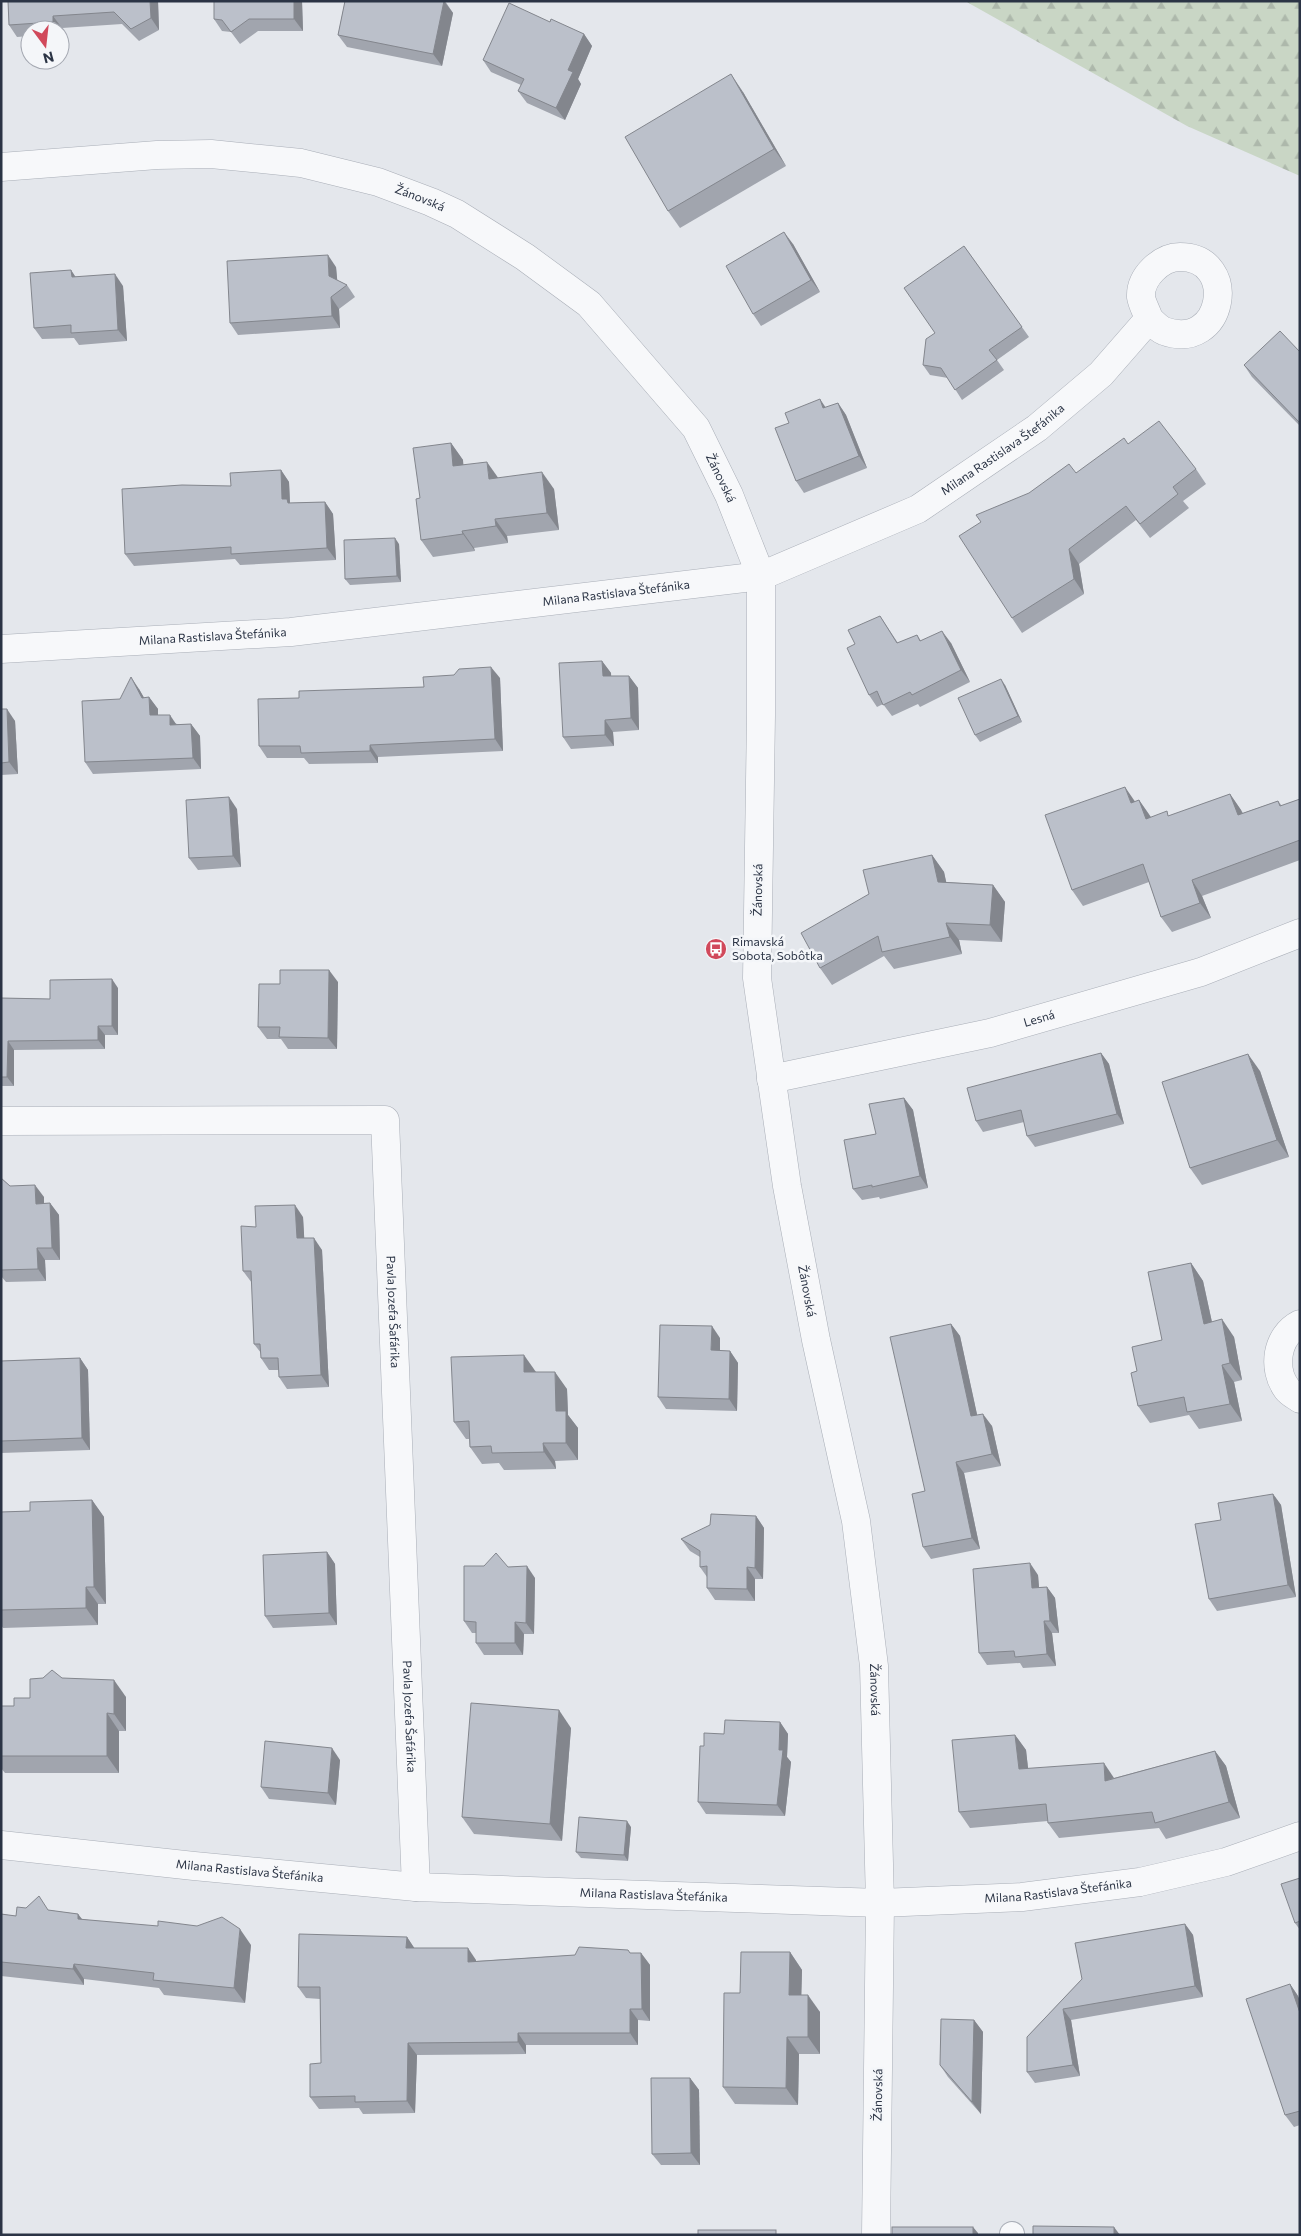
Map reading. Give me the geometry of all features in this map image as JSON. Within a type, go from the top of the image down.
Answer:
[{"type":"street","name":"Žánovská","points":[[1,167],[157,155],[211,154],[300,163],[378,182],[431,202],[457,214],[525,257],[589,304],[696,428],[729,495],[761,576],[757,978],[770,1079],[787,1186],[815,1331],[856,1521],[874,1666],[880,1903],[876,2235]]},
{"type":"street","name":"Milana Rastislava Štefánika","points":[[1,648],[291,632],[761,576],[918,509],[1037,428],[1101,374],[1149,319]]},
{"type":"street","name":"Lesná","points":[[770,1079],[990,1033],[1201,972],[1300,933]]},
{"type":"street","name":"Pavla Jozefa Šafárika","points":[[1,1121],[385,1120],[416,1887]]},
{"type":"street","points":[[1300,1324],[1294,1327],[1283,1340],[1278,1357],[1280,1375],[1288,1390],[1300,1399]]},
{"type":"street","name":"Milana Rastislava Štefánika","points":[[1,1844],[194,1866],[416,1887],[880,1903],[1022,1897],[1140,1882],[1226,1862],[1300,1836]]},
{"type":"green space","points":[[965,1],[1300,1],[1300,176],[1187,126]]},
{"type":"building","points":[[8,1],[150,1],[151,18],[131,29],[114,12],[53,16],[53,20],[20,20],[20,24],[9,25]]},
{"type":"building","points":[[214,1],[294,1],[294,19],[249,19],[231,32],[222,20],[214,19]]},
{"type":"building","points":[[345,1],[444,1],[433,54],[338,35]]},
{"type":"building","points":[[509,3],[550,22],[551,19],[584,34],[568,70],[573,72],[556,108],[518,91],[524,79],[483,60]]},
{"type":"building","points":[[731,74],[774,149],[668,211],[625,137]]},
{"type":"building","points":[[784,232],[811,280],[753,314],[726,266]]},
{"type":"building","points":[[964,246],[1022,327],[989,350],[997,360],[955,390],[941,368],[923,365],[926,339],[935,333],[904,288]]},
{"type":"building","points":[[328,255],[329,276],[347,285],[331,297],[332,316],[230,323],[227,261]]},
{"type":"building","points":[[71,270],[72,277],[115,274],[118,330],[71,333],[71,325],[34,328],[30,273]]},
{"type":"building","points":[[1280,331],[1300,352],[1300,423],[1244,365]]},
{"type":"building","points":[[820,399],[823,408],[838,403],[859,456],[796,481],[775,428],[789,423],[785,413]]},
{"type":"building","points":[[1159,421],[1196,469],[1173,487],[1178,494],[1140,524],[1126,506],[1069,549],[1074,579],[1012,618],[959,536],[981,522],[976,515],[1029,493],[1069,464],[1076,473],[1124,438],[1128,444]]},
{"type":"building","points":[[451,443],[453,466],[487,462],[489,479],[542,472],[547,513],[495,519],[496,526],[462,531],[463,534],[421,540],[416,499],[420,498],[413,448]]},
{"type":"building","points":[[281,470],[282,499],[287,499],[288,503],[325,502],[327,548],[231,554],[231,547],[125,554],[122,489],[182,485],[231,486],[230,473]]},
{"type":"building","points":[[395,538],[397,576],[345,579],[344,540]]},
{"type":"building","points":[[880,616],[897,643],[917,635],[920,641],[942,631],[961,670],[912,695],[910,692],[883,705],[877,691],[869,695],[847,648],[855,644],[848,630]]},
{"type":"building","points":[[602,661],[603,676],[629,676],[631,718],[605,720],[605,735],[563,737],[559,663]]},
{"type":"building","points":[[491,667],[495,739],[370,745],[370,751],[301,753],[300,746],[259,746],[258,699],[299,698],[299,691],[424,687],[423,677],[454,675],[459,669]]},
{"type":"building","points":[[131,677],[142,698],[149,697],[150,715],[170,715],[170,725],[191,724],[193,758],[85,762],[82,701],[120,699]]},
{"type":"building","points":[[1001,679],[1018,716],[975,735],[958,698]]},
{"type":"building","points":[[1,709],[7,709],[9,762],[1,763]]},
{"type":"building","points":[[1125,787],[1131,803],[1139,800],[1146,819],[1167,811],[1168,816],[1230,794],[1238,815],[1278,801],[1280,806],[1300,799],[1300,840],[1192,880],[1200,903],[1161,917],[1143,864],[1072,890],[1045,815]]},
{"type":"building","points":[[229,797],[233,856],[189,858],[186,800]]},
{"type":"building","points":[[932,855],[938,882],[993,885],[990,925],[946,923],[950,937],[882,952],[878,936],[820,968],[801,933],[869,894],[863,870]]},
{"type":"building","points":[[280,970],[329,970],[328,1038],[279,1037],[280,1027],[258,1027],[259,984],[280,984]]},
{"type":"building","points":[[112,979],[112,1026],[98,1026],[98,1040],[8,1041],[7,1077],[1,1077],[1,998],[50,999],[50,980]]},
{"type":"building","points":[[1101,1053],[1117,1114],[1027,1136],[1021,1110],[976,1121],[967,1088]]},
{"type":"building","points":[[1248,1054],[1277,1140],[1190,1168],[1162,1082]]},
{"type":"building","points":[[904,1098],[920,1176],[872,1187],[872,1185],[853,1189],[844,1140],[876,1134],[869,1104]]},
{"type":"building","points":[[1,1178],[10,1186],[35,1185],[36,1204],[50,1203],[52,1248],[37,1248],[38,1269],[1,1270]]},
{"type":"building","points":[[295,1205],[297,1238],[314,1238],[321,1375],[279,1377],[278,1358],[261,1358],[260,1344],[254,1344],[251,1271],[243,1271],[241,1226],[256,1227],[255,1206]]},
{"type":"building","points":[[1191,1263],[1204,1324],[1222,1319],[1230,1363],[1222,1365],[1230,1404],[1187,1412],[1184,1397],[1138,1406],[1131,1373],[1137,1371],[1132,1347],[1162,1340],[1148,1272]]},
{"type":"building","points":[[951,1324],[971,1416],[983,1414],[992,1454],[956,1462],[972,1538],[923,1547],[912,1494],[925,1491],[890,1337]]},
{"type":"building","points":[[660,1325],[712,1326],[711,1350],[730,1351],[729,1399],[658,1397]]},
{"type":"building","points":[[524,1355],[524,1372],[555,1372],[556,1411],[566,1411],[566,1443],[543,1443],[544,1452],[492,1453],[491,1446],[470,1447],[469,1421],[454,1422],[451,1357]]},
{"type":"building","points":[[80,1358],[82,1438],[1,1441],[1,1361]]},
{"type":"building","points":[[1273,1494],[1288,1585],[1209,1599],[1195,1524],[1221,1520],[1218,1503]]},
{"type":"building","points":[[92,1500],[94,1587],[86,1587],[86,1608],[1,1610],[1,1512],[30,1511],[30,1502]]},
{"type":"building","points":[[711,1514],[756,1516],[755,1568],[747,1567],[747,1589],[707,1588],[707,1566],[700,1567],[700,1551],[681,1539],[710,1525]]},
{"type":"building","points":[[327,1552],[329,1613],[265,1616],[263,1555]]},
{"type":"building","points":[[496,1553],[508,1567],[527,1566],[526,1623],[515,1622],[515,1643],[476,1643],[476,1622],[464,1621],[464,1566],[484,1566]]},
{"type":"building","points":[[1030,1563],[1032,1588],[1047,1587],[1050,1621],[1044,1621],[1047,1654],[1015,1657],[1014,1651],[979,1653],[973,1569]]},
{"type":"building","points":[[52,1670],[62,1678],[114,1680],[114,1714],[107,1713],[107,1756],[1,1756],[1,1706],[14,1706],[14,1698],[30,1698],[30,1679],[43,1678]]},
{"type":"building","points":[[471,1703],[559,1710],[550,1824],[462,1817]]},
{"type":"building","points":[[725,1720],[780,1722],[779,1750],[783,1750],[777,1805],[698,1802],[700,1746],[704,1746],[704,1733],[724,1734]]},
{"type":"building","points":[[1015,1735],[1019,1769],[1104,1763],[1105,1781],[1215,1751],[1229,1802],[1155,1823],[1152,1812],[1048,1823],[1046,1804],[959,1812],[952,1740]]},
{"type":"building","points":[[265,1741],[332,1748],[328,1793],[261,1787]]},
{"type":"building","points":[[579,1817],[627,1821],[624,1855],[576,1852]]},
{"type":"building","points":[[1300,1878],[1300,1921],[1295,1923],[1281,1884]]},
{"type":"building","points":[[39,1896],[48,1910],[78,1914],[78,1919],[158,1926],[158,1921],[197,1926],[222,1917],[240,1929],[234,1988],[153,1980],[154,1973],[74,1964],[73,1969],[1,1962],[1,1914],[16,1916],[17,1907],[26,1908]]},
{"type":"building","points":[[1185,1924],[1195,1986],[1063,2009],[1073,2065],[1027,2072],[1027,2037],[1082,1979],[1075,1943]]},
{"type":"building","points":[[299,1934],[407,1937],[406,1948],[468,1948],[468,1962],[575,1955],[579,1947],[628,1950],[630,1953],[641,1953],[642,2009],[630,2009],[630,2033],[518,2033],[518,2042],[408,2043],[407,2101],[355,2102],[355,2096],[310,2097],[310,2064],[321,2063],[320,1987],[298,1987]]},
{"type":"building","points":[[741,1952],[790,1952],[789,1995],[808,1995],[808,2037],[787,2037],[786,2088],[723,2087],[724,1993],[740,1993]]},
{"type":"building","points":[[1290,1984],[1300,2013],[1300,2111],[1285,2115],[1246,1999]]},
{"type":"building","points":[[941,2019],[974,2020],[972,2102],[940,2065]]},
{"type":"building","points":[[651,2078],[690,2078],[691,2153],[652,2154]]},
{"type":"building","points":[[1033,2226],[1114,2227],[1114,2235],[1033,2235]]},
{"type":"building","points":[[892,2227],[973,2227],[973,2235],[892,2235]]},
{"type":"building","points":[[698,2230],[776,2230],[776,2235],[698,2235]]},
{"type":"place","name":"Rimavská Sobota, Sobôtka","points":[[716,949]]}]
